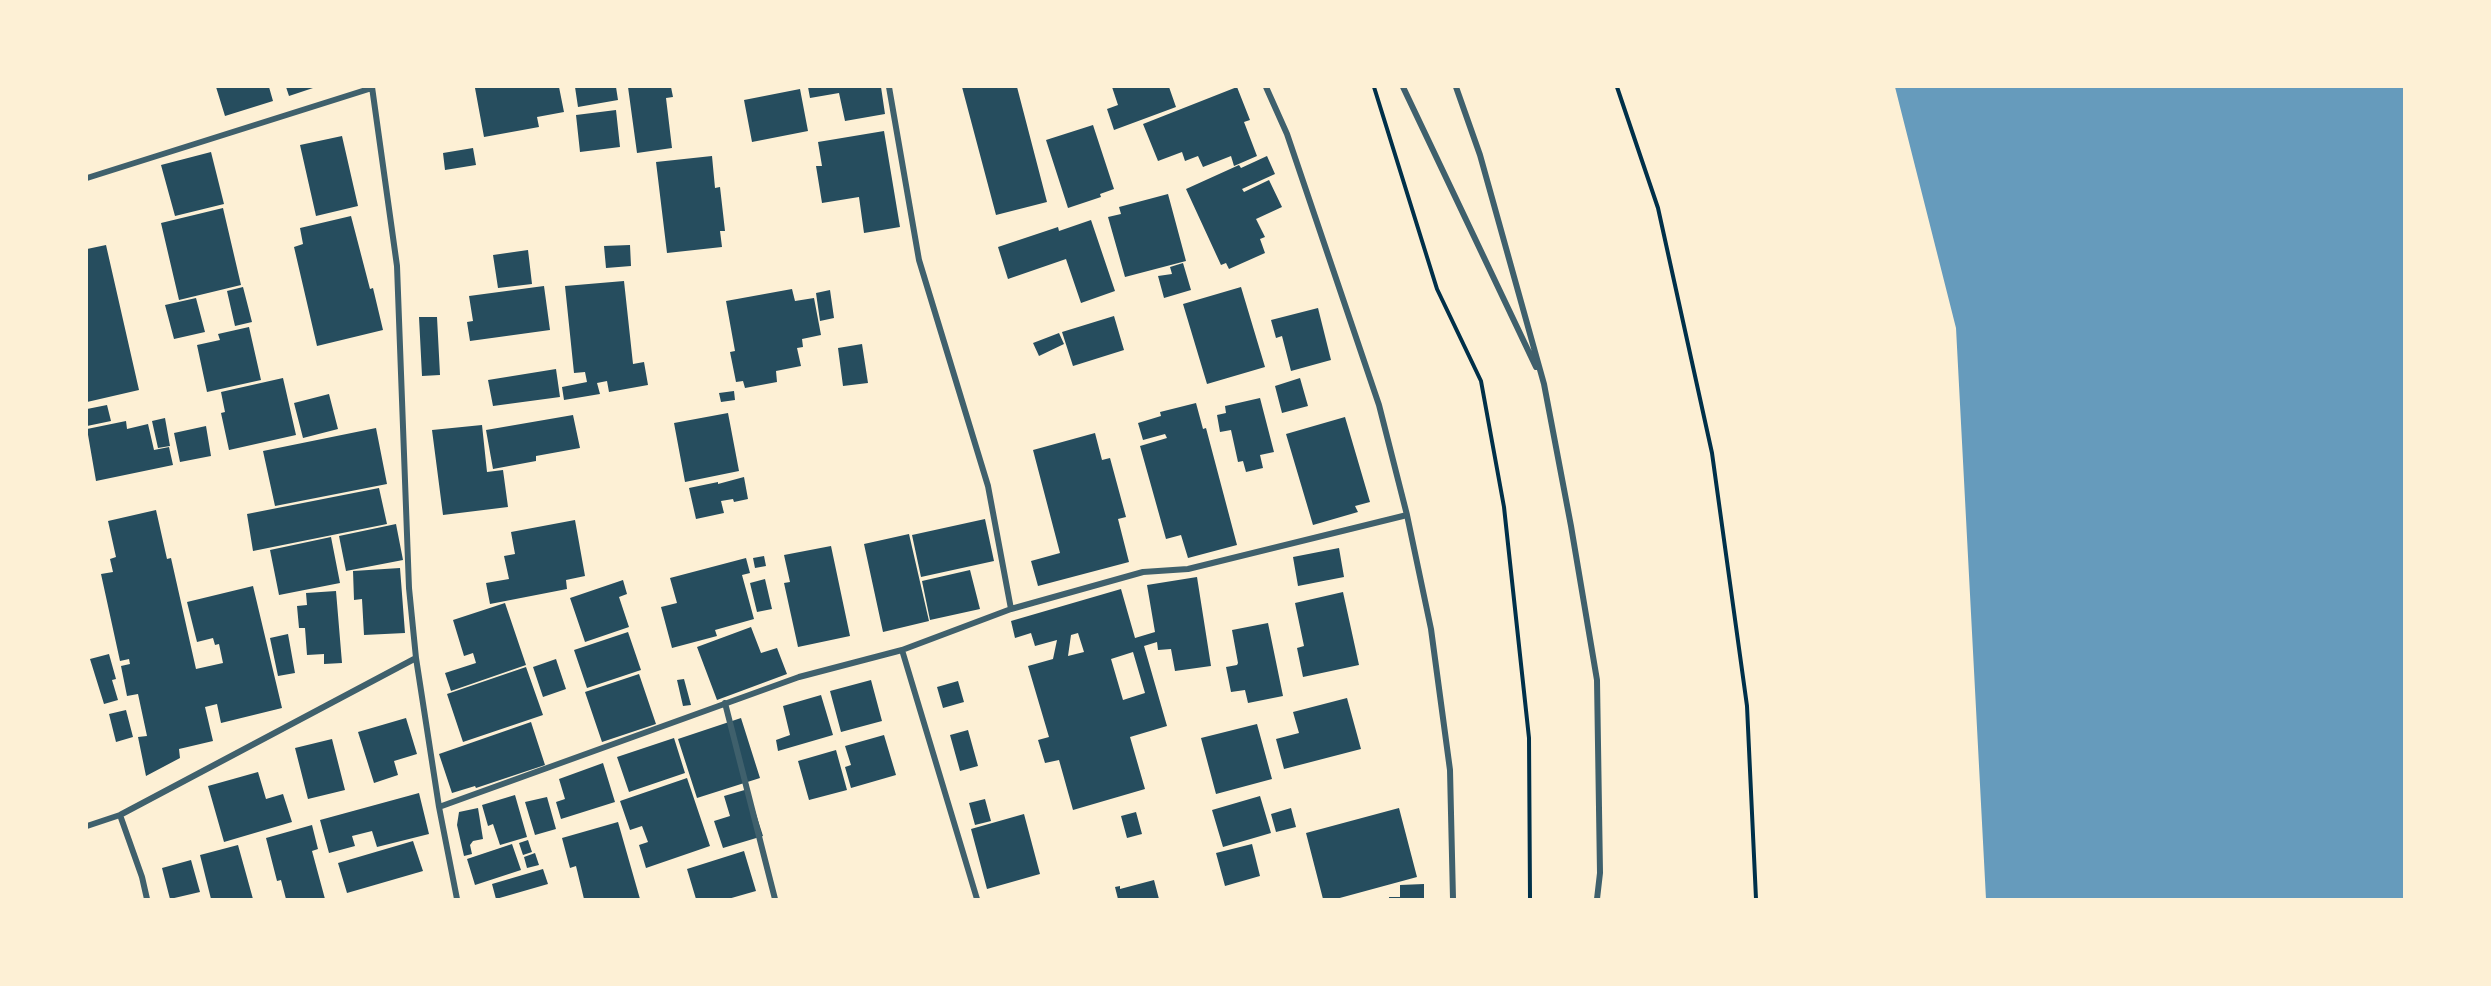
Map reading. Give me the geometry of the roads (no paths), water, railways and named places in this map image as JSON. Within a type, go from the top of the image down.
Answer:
[{"type":"street","points":[[87,178],[372,87],[397,266],[409,588],[416,658],[439,807],[457,899]]},
{"type":"street","points":[[889,87],[920,260],[988,486],[1011,609]]},
{"type":"street","points":[[1266,87],[1287,134],[1378,405],[1407,515],[1431,629],[1450,770],[1453,899]]},
{"type":"street","points":[[1403,87],[1544,384]]},
{"type":"street","points":[[1456,87],[1480,155],[1544,384],[1597,680],[1600,873],[1597,899]]},
{"type":"street","points":[[439,807],[799,677],[902,650],[1011,609],[1143,572],[1188,569],[1407,515]]},
{"type":"street","points":[[902,650],[976,899]]},
{"type":"street","points":[[87,826],[120,815],[416,658]]},
{"type":"street","points":[[725,703],[775,899]]},
{"type":"street","points":[[120,815],[142,877],[147,899]]},
{"type":"water","points":[[1895,87],[2404,87],[2404,899],[1986,899],[1956,328]]}]
